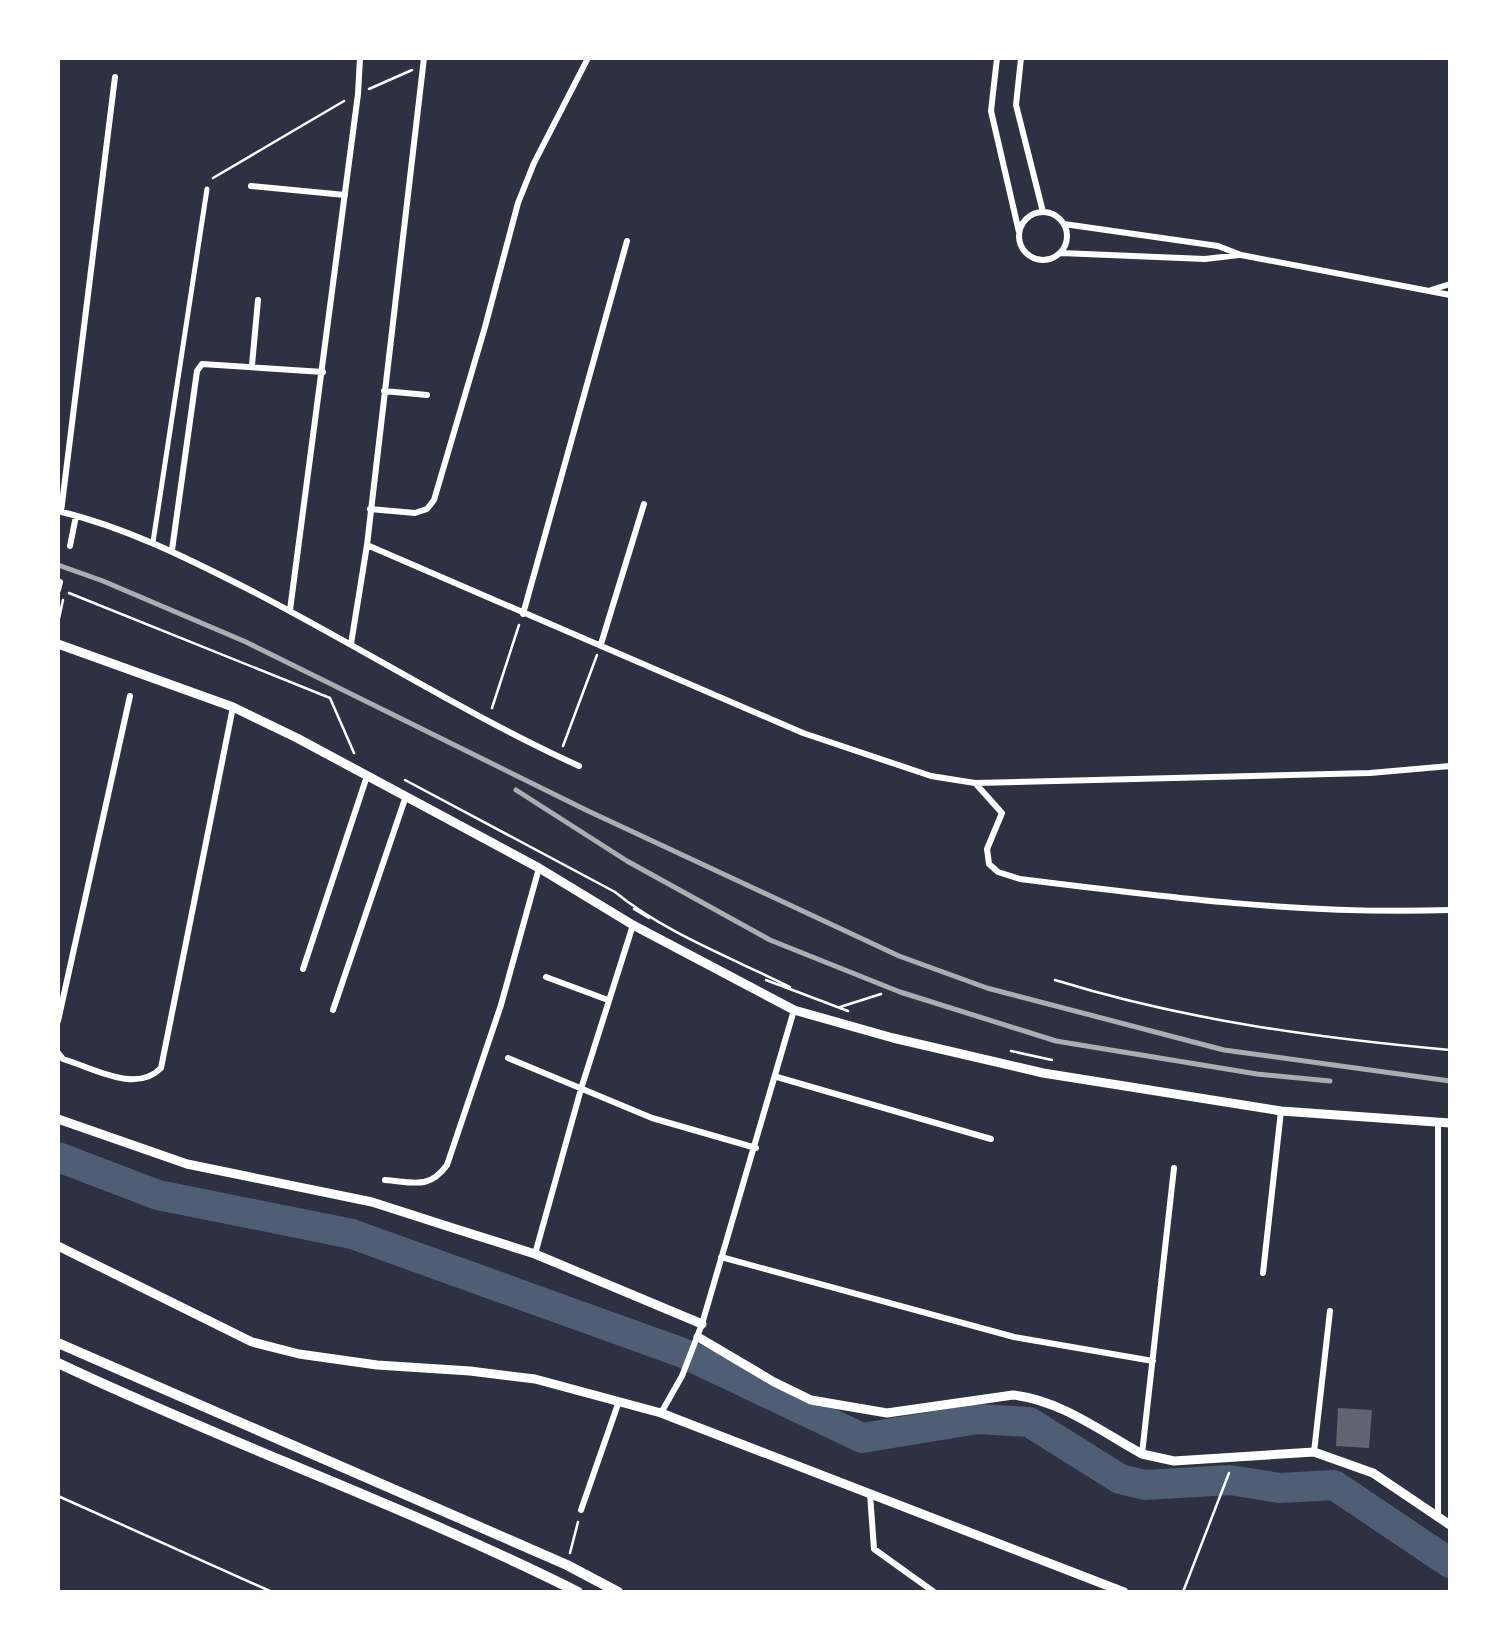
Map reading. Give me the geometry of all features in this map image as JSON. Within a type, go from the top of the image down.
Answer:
[{"type":"main road","points":[[58,1343],[567,1565],[618,1592]]},
{"type":"main road","points":[[58,1363],[578,1592]]},
{"type":"street","points":[[290,610],[360,58]]},
{"type":"street","points":[[370,509],[414,512],[427,509],[434,500],[486,328],[518,203],[588,58]]},
{"type":"street","points":[[997,58],[991,111],[1020,244],[1038,260],[1051,259],[1066,244],[1064,224]]},
{"type":"street","points":[[1021,58],[1016,104],[1043,212]]},
{"type":"street","points":[[351,644],[367,546],[424,61]]},
{"type":"street","points":[[116,77],[59,512],[172,550],[290,610],[487,722],[579,766]]},
{"type":"street","points":[[252,186],[345,195]]},
{"type":"street","points":[[153,542],[207,190]]},
{"type":"street","points":[[1019,232],[1032,215],[1043,212],[1055,215],[1064,224],[1218,246],[1241,255],[1450,295]]},
{"type":"street","points":[[523,614],[627,241]]},
{"type":"street","points":[[1061,252],[1205,259],[1241,255]]},
{"type":"street","points":[[1430,291],[1450,284]]},
{"type":"street","points":[[252,365],[258,300]]},
{"type":"street","points":[[172,550],[197,371],[202,364],[323,372]]},
{"type":"street","points":[[384,391],[427,395]]},
{"type":"street","points":[[601,644],[644,504]]},
{"type":"street","points":[[70,546],[76,516]]},
{"type":"street","points":[[367,546],[804,732],[931,776],[975,783],[1370,773],[1450,766]]},
{"type":"street","points":[[58,644],[233,707],[406,796],[794,1010],[1043,1073],[1280,1111],[1450,1122]]},
{"type":"street","points":[[58,1021],[130,696]]},
{"type":"street","points":[[58,1054],[63,1059],[134,1081],[152,1078],[161,1068],[233,707]]},
{"type":"street","points":[[303,969],[367,776]]},
{"type":"street","points":[[975,783],[1002,813],[987,849],[989,864],[998,872],[1020,879],[1214,903],[1341,910],[1450,910]]},
{"type":"street","points":[[333,1010],[406,796]]},
{"type":"street","points":[[385,1180],[424,1183],[438,1178],[447,1165],[501,1005],[539,868]]},
{"type":"street","points":[[534,1254],[580,1089],[633,924]]},
{"type":"street","points":[[546,978],[608,1000]]},
{"type":"street","points":[[661,1414],[698,1337],[794,1010]]},
{"type":"street","points":[[508,1058],[652,1118],[756,1148]]},
{"type":"street","points":[[777,1077],[990,1139]]},
{"type":"street","points":[[1263,1272],[1280,1111]]},
{"type":"street","points":[[58,1120],[149,1154],[372,1202],[534,1254],[702,1324]]},
{"type":"street","points":[[1438,1122],[1438,1515]]},
{"type":"street","points":[[1142,1454],[1174,1168]]},
{"type":"street","points":[[58,1246],[252,1342],[299,1354],[377,1365],[534,1378],[661,1414],[1124,1592]]},
{"type":"street","points":[[720,1258],[1014,1337],[1153,1361]]},
{"type":"street","points":[[1314,1452],[1330,1311]]},
{"type":"street","points":[[698,1337],[811,1400],[887,1413],[994,1397],[1030,1397],[1060,1408],[1142,1454],[1174,1461],[1314,1452],[1374,1473],[1450,1525]]},
{"type":"street","points":[[580,1510],[618,1404]]},
{"type":"street","points":[[870,1493],[874,1549],[934,1592]]},
{"type":"path","points":[[207,190],[214,177],[358,94],[424,61]]},
{"type":"path","points":[[58,623],[66,592],[330,698],[354,754],[338,745]]},
{"type":"path","points":[[487,722],[523,614]]},
{"type":"path","points":[[559,756],[601,644]]},
{"type":"path","points":[[397,776],[743,971],[854,1013]]},
{"type":"path","points":[[1055,980],[1113,998],[1248,1026],[1343,1041],[1450,1050]]},
{"type":"path","points":[[839,1007],[881,994]]},
{"type":"path","points":[[1002,1049],[1059,1062]]},
{"type":"path","points":[[1183,1592],[1234,1462]]},
{"type":"path","points":[[58,1496],[272,1592]]},
{"type":"path","points":[[567,1565],[580,1510]]},
{"type":"building","points":[[1338,1408],[1372,1410],[1369,1448],[1336,1446]]},
{"type":"waterway","points":[[58,1157],[158,1195],[352,1234],[683,1353],[862,1438],[978,1419],[1029,1422],[1120,1479],[1145,1485],[1230,1480],[1280,1488],[1334,1485],[1450,1563]]},
{"type":"railway","points":[[58,565],[246,642],[586,810],[899,956],[987,988],[1224,1050],[1450,1081]]},
{"type":"railway","points":[[516,790],[627,861],[770,940],[900,992],[1056,1041],[1257,1074],[1330,1081]]}]
